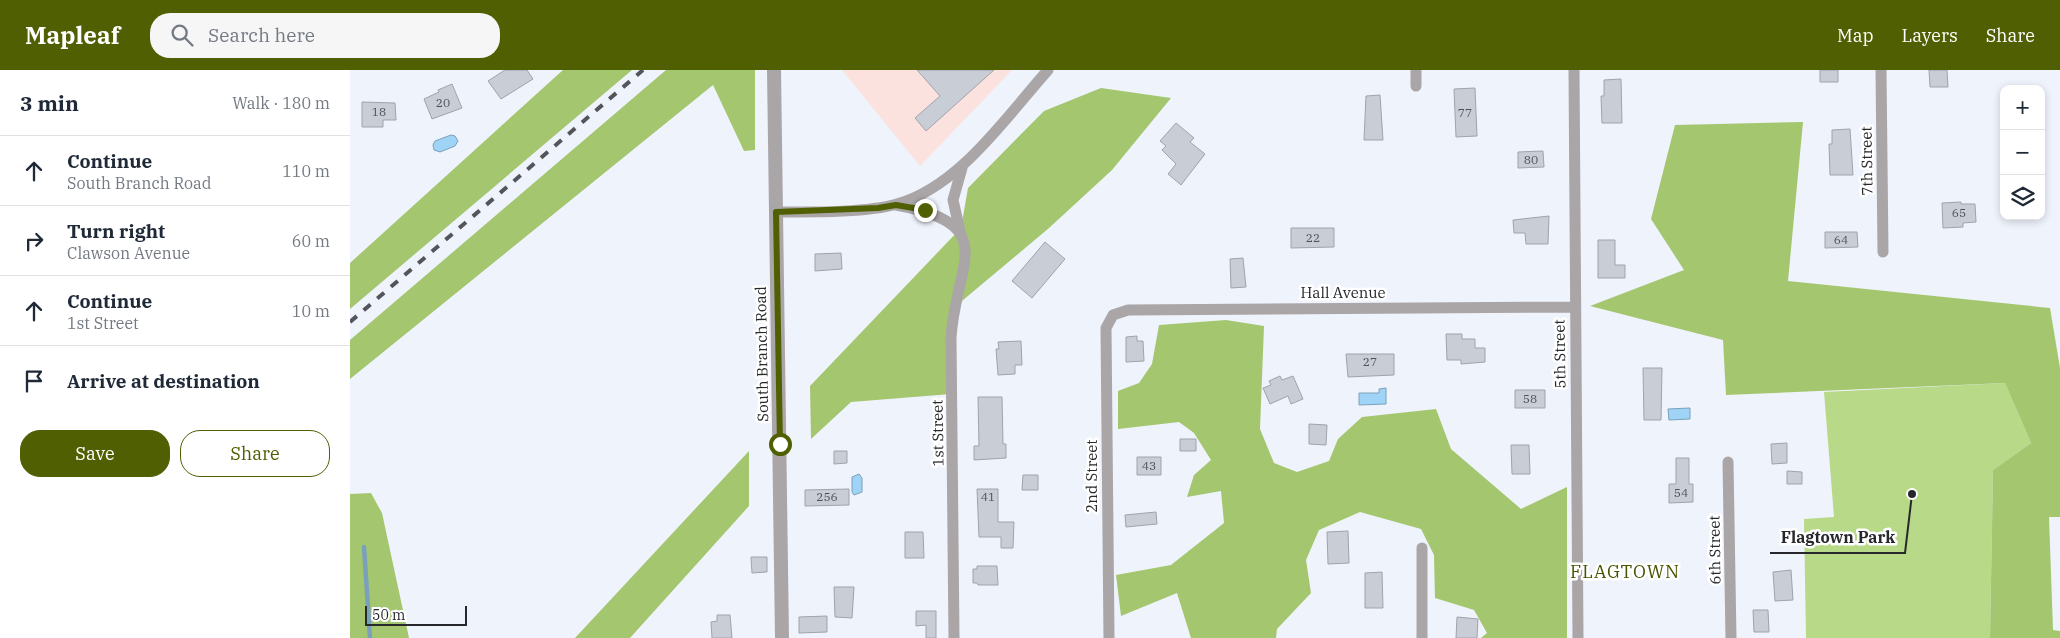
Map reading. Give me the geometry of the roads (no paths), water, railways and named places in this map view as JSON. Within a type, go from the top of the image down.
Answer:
[{"type":"street","name":"South Branch Road","points":[[774,70],[782,638]]},
{"type":"street","points":[[776,212],[878,208],[896,205],[930,192],[962,167],[1048,70]]},
{"type":"street","points":[[1416,70],[1416,86]]},
{"type":"street","name":"5th Street","points":[[1574,70],[1574,307],[1578,638]]},
{"type":"street","name":"7th Street","points":[[1881,70],[1883,252]]},
{"type":"street","name":"1st Street","points":[[954,638],[951,338],[952,316],[966,260],[965,245],[954,215],[953,200],[954,190],[962,167]]},
{"type":"street","points":[[896,205],[925,210],[960,231]]},
{"type":"street","name":"Hall Avenue","points":[[1113,316],[1128,310],[1574,307]]},
{"type":"street","name":"2nd Street","points":[[1108,638],[1106,328],[1113,316]]},
{"type":"street","name":"6th Street","points":[[1728,462],[1731,638]]},
{"type":"street","points":[[1422,548],[1422,638]]},
{"type":"water","points":[[451,135],[455,136],[458,141],[455,146],[440,152],[434,150],[433,145],[435,141]]},
{"type":"water","points":[[1386,388],[1386,404],[1359,405],[1359,393],[1379,393],[1379,389]]},
{"type":"water","points":[[1690,408],[1690,419],[1669,420],[1668,409]]},
{"type":"water","points":[[859,474],[862,478],[862,492],[854,495],[852,492],[852,477]]},
{"type":"waterway","points":[[364,547],[370,638]]},
{"type":"railway","points":[[350,322],[643,70]]},
{"type":"place","name":"Flagtown Park","points":[[1912,494]]},
{"type":"district","name":"FLAGTOWN","points":[[1625,572]]}]
